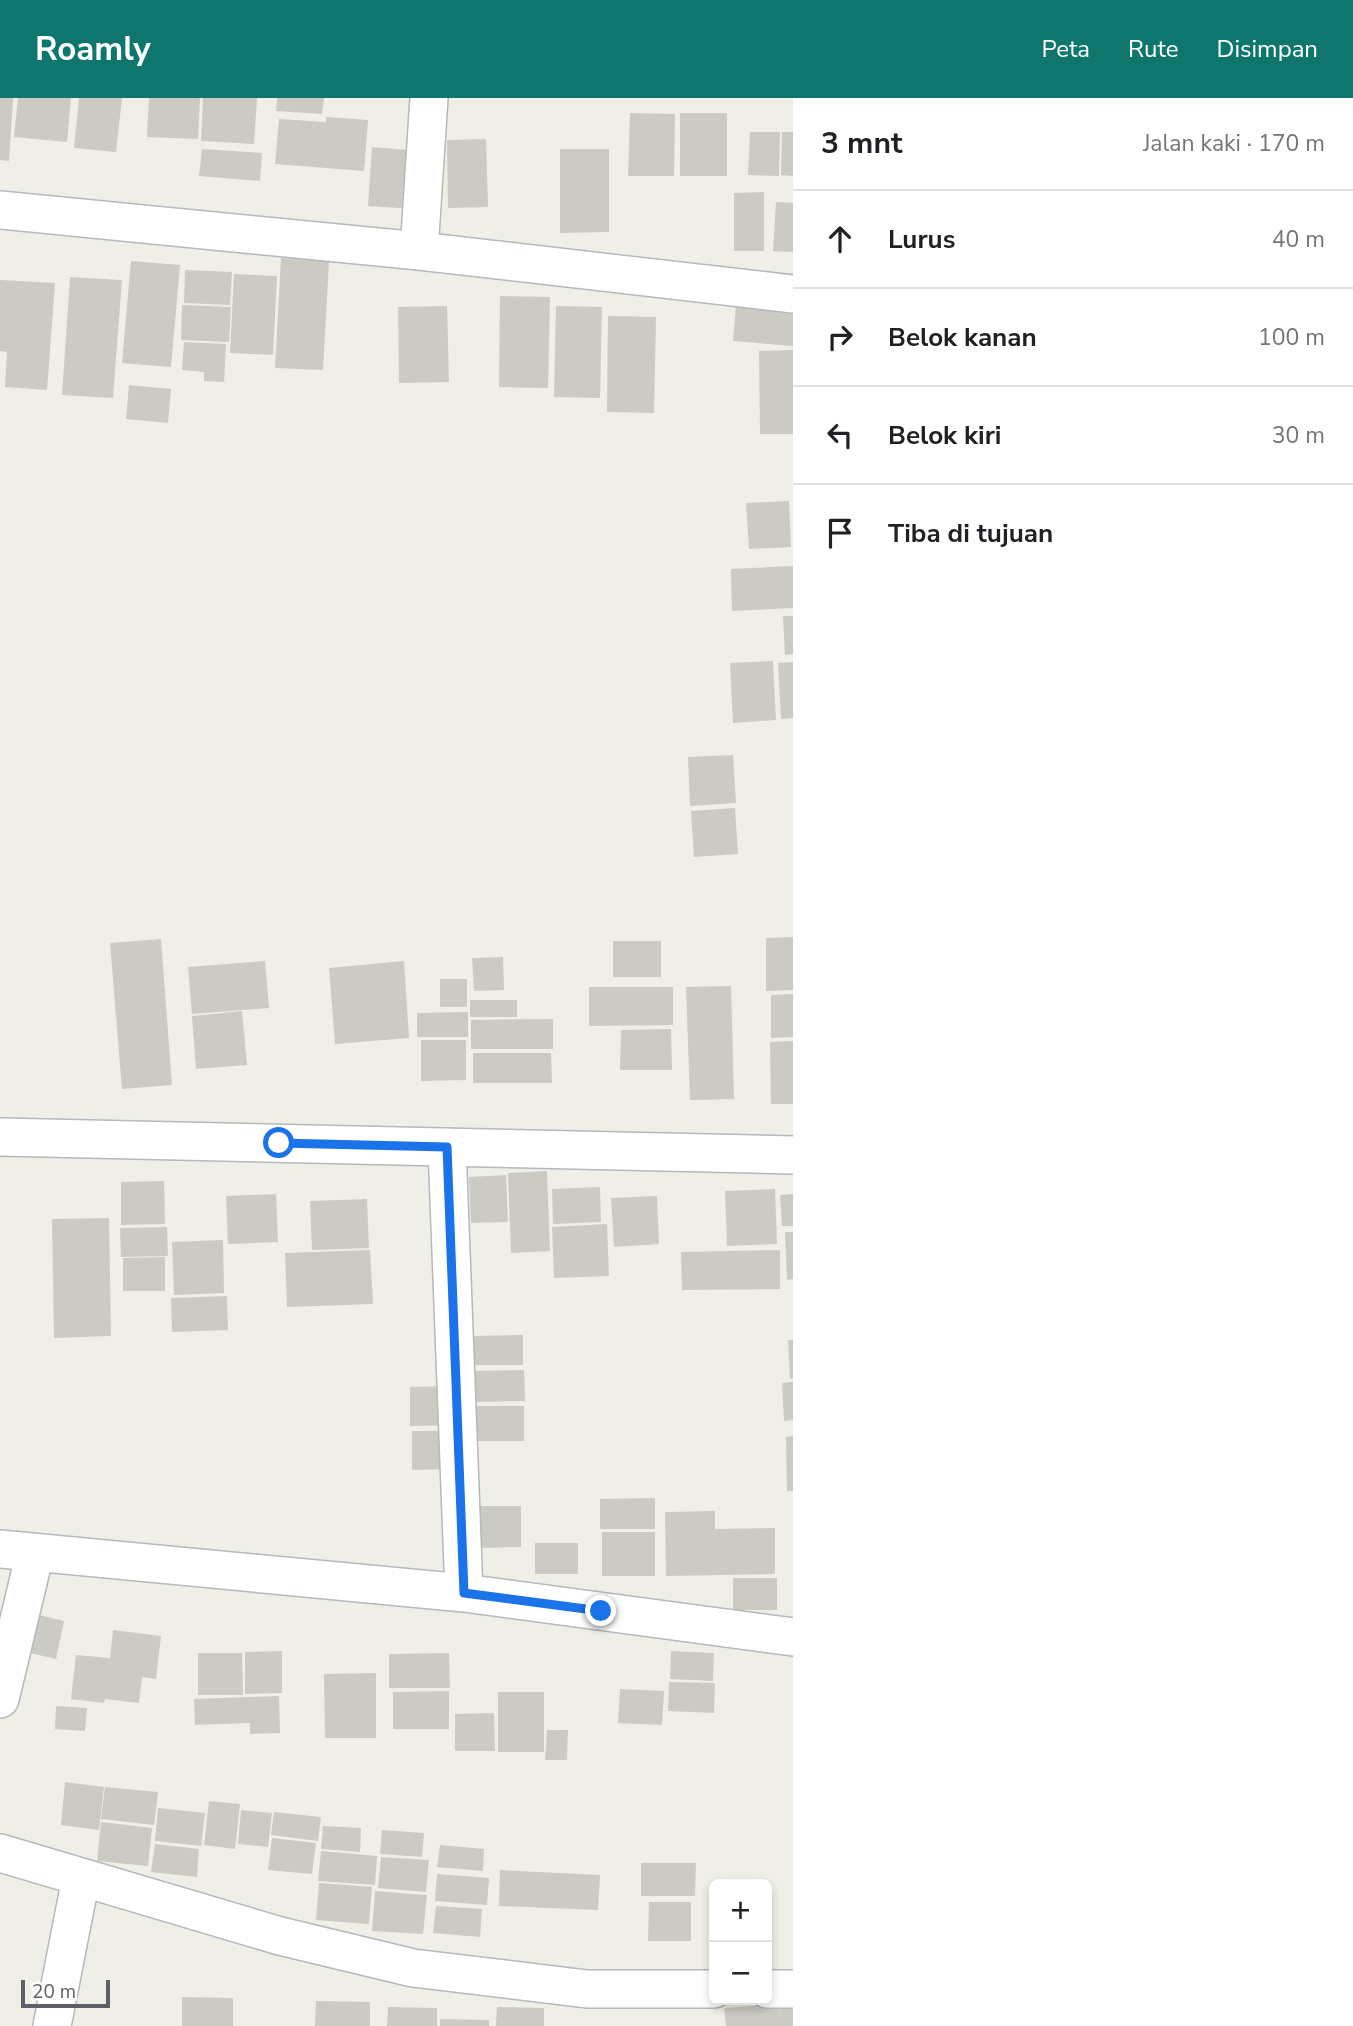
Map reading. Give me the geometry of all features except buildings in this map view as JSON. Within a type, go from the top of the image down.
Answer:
[{"type":"street","points":[[419,251],[429,98]]},
{"type":"street","points":[[0,210],[419,251],[793,294]]},
{"type":"street","points":[[0,1137],[793,1155]]},
{"type":"street","points":[[447,1147],[464,1593]]},
{"type":"street","points":[[0,1699],[17,1551],[464,1593],[793,1637]]},
{"type":"street","points":[[0,1853],[280,1936],[413,1968],[587,1989],[709,1989]]},
{"type":"street","points":[[52,2026],[81,1878]]},
{"type":"street","points":[[772,1989],[793,1989]]},
{"type":"route","points":[[279,1143],[447,1147],[464,1593],[601,1611]]}]
